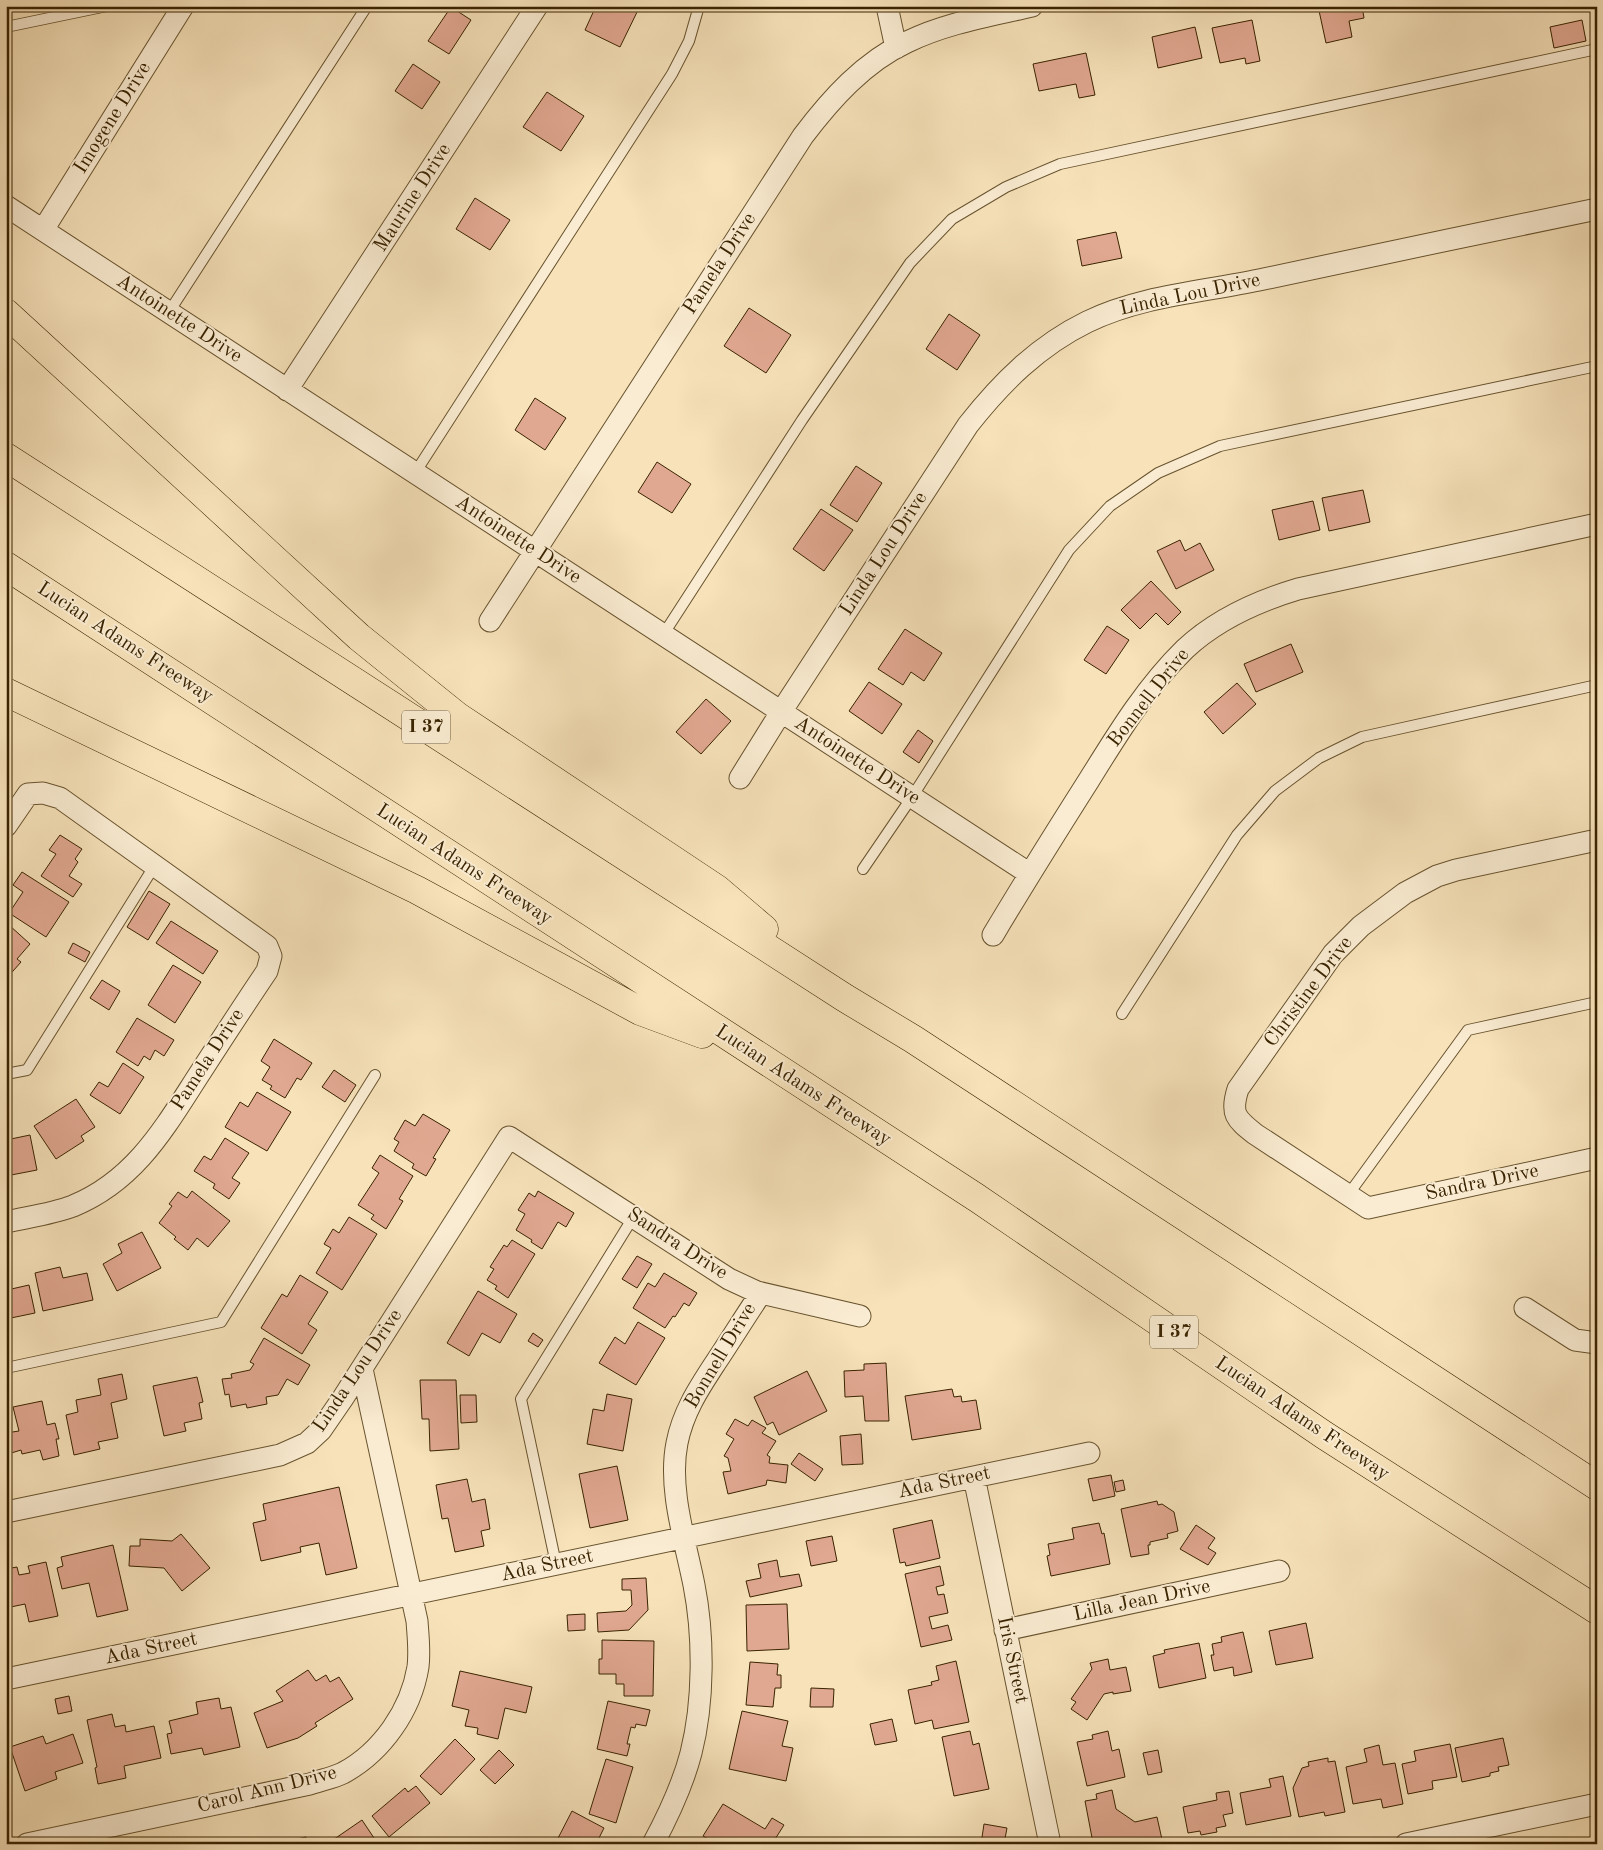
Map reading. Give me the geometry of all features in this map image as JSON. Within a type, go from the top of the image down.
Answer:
[{"type":"highway","points":[[6,314],[18,322],[290,575],[367,643],[457,716],[717,889],[845,998]]},
{"type":"highway","name":"I 37","points":[[6,457],[845,998],[913,1039],[1592,1482]]},
{"type":"highway","name":"Lucian Adams Freeway","points":[[6,566],[977,1198],[1332,1440],[1597,1610]]},
{"type":"highway","points":[[6,692],[417,890],[640,1011],[751,1052]]},
{"type":"street","name":"Imogene Drive","points":[[43,230],[183,6]]},
{"type":"street","name":"Maurine Drive","points":[[287,390],[538,6]]},
{"type":"street","points":[[887,6],[896,48]]},
{"type":"street","name":"Pamela Drive","points":[[490,621],[803,136],[822,111],[868,67],[896,48],[944,27],[1032,6]]},
{"type":"street","name":"Antoinette Drive","points":[[6,206],[1030,874]]},
{"type":"street","name":"Linda Lou Drive","points":[[740,778],[968,425],[989,397],[1017,370],[1062,335],[1114,311],[1141,303],[1597,209]]},
{"type":"street","name":"Bonnell Drive","points":[[993,935],[1122,728],[1166,670],[1186,648],[1219,624],[1269,598],[1298,589],[1597,524]]},
{"type":"street","points":[[6,826],[28,794],[43,792],[60,798],[155,865]]},
{"type":"street","name":"Christine Drive","points":[[1368,1208],[1254,1134],[1240,1122],[1234,1112],[1234,1101],[1238,1090],[1333,954],[1361,926],[1418,885],[1456,870],[1597,840]]},
{"type":"street","name":"Pamela Drive","points":[[6,1222],[74,1206],[103,1189],[134,1166],[158,1138],[267,971],[271,956],[268,946],[155,865]]},
{"type":"street","name":"Linda Lou Drive","points":[[6,1512],[280,1455],[307,1443],[320,1430],[362,1369],[509,1137]]},
{"type":"street","name":"Sandra Drive","points":[[509,1137],[729,1279],[757,1292],[860,1316]]},
{"type":"street","name":"Sandra Drive","points":[[1368,1208],[1597,1158]]},
{"type":"street","name":"Bonnell Drive","points":[[653,1844],[678,1790],[691,1753],[698,1708],[701,1662],[699,1617],[683,1537],[674,1478],[676,1446],[692,1400],[757,1299],[757,1292]]},
{"type":"street","points":[[1525,1308],[1575,1340],[1597,1343]]},
{"type":"street","name":"Carol Ann Drive","points":[[27,1844],[310,1784],[341,1774],[354,1766],[367,1757],[388,1735],[404,1710],[415,1681],[419,1651],[417,1621],[362,1369]]},
{"type":"street","name":"Ada Street","points":[[6,1679],[1088,1453]]},
{"type":"street","name":"Iris Street","points":[[974,1477],[1050,1844]]},
{"type":"street","name":"Lilla Jean Drive","points":[[1005,1630],[1279,1571]]},
{"type":"street","points":[[1406,1844],[1597,1804]]},
{"type":"lane","points":[[6,27],[108,6]]},
{"type":"lane","points":[[169,312],[367,6]]},
{"type":"lane","points":[[415,473],[672,74],[689,41],[699,6]]},
{"type":"lane","points":[[663,635],[802,420],[910,263],[952,219],[1006,187],[1060,164],[1597,49]]},
{"type":"lane","points":[[863,869],[912,798],[1069,550],[1110,506],[1158,472],[1220,446],[1597,366]]},
{"type":"lane","points":[[1122,1014],[1237,835],[1275,792],[1319,758],[1362,737],[1597,685]]},
{"type":"lane","points":[[6,1074],[27,1070],[155,865]]},
{"type":"lane","points":[[1348,1194],[1468,1030],[1597,1002]]},
{"type":"lane","points":[[6,1368],[221,1322],[376,1075]]},
{"type":"lane","points":[[556,1564],[521,1399],[634,1216]]},
{"type":"building","points":[[596,6],[640,6],[620,47],[585,30]]},
{"type":"building","points":[[1318,6],[1362,6],[1364,18],[1349,21],[1352,37],[1326,43]]},
{"type":"building","points":[[451,7],[471,20],[449,54],[428,41]]},
{"type":"building","points":[[1252,20],[1260,61],[1246,64],[1245,58],[1220,63],[1212,28]]},
{"type":"building","points":[[1582,20],[1586,41],[1554,48],[1550,27]]},
{"type":"building","points":[[1195,27],[1202,58],[1158,68],[1152,37]]},
{"type":"building","points":[[1086,53],[1095,95],[1079,98],[1076,84],[1039,91],[1033,64]]},
{"type":"building","points":[[413,64],[440,82],[422,109],[395,91]]},
{"type":"building","points":[[547,92],[584,116],[561,151],[523,127]]},
{"type":"building","points":[[475,198],[510,220],[490,250],[456,229]]},
{"type":"building","points":[[1116,232],[1122,258],[1082,266],[1077,240]]},
{"type":"building","points":[[749,308],[791,335],[766,373],[724,346]]},
{"type":"building","points":[[949,314],[980,335],[957,370],[926,349]]},
{"type":"building","points":[[535,398],[566,418],[545,450],[515,430]]},
{"type":"building","points":[[657,462],[691,484],[672,513],[638,492]]},
{"type":"building","points":[[856,466],[882,483],[857,522],[830,505]]},
{"type":"building","points":[[1363,490],[1370,522],[1329,531],[1322,498]]},
{"type":"building","points":[[1313,501],[1320,530],[1279,540],[1272,510]]},
{"type":"building","points":[[821,509],[853,530],[824,571],[793,549]]},
{"type":"building","points":[[1180,540],[1185,551],[1200,543],[1214,570],[1176,589],[1157,551]]},
{"type":"building","points":[[1151,581],[1181,612],[1168,625],[1156,613],[1140,629],[1121,610]]},
{"type":"building","points":[[1107,626],[1129,640],[1106,674],[1084,660]]},
{"type":"building","points":[[905,629],[942,653],[924,681],[911,672],[903,685],[878,669]]},
{"type":"building","points":[[1291,644],[1303,672],[1256,692],[1244,664]]},
{"type":"building","points":[[869,682],[902,704],[882,734],[849,711]]},
{"type":"building","points":[[1237,683],[1256,704],[1223,734],[1204,712]]},
{"type":"building","points":[[706,699],[731,721],[701,754],[676,732]]},
{"type":"building","points":[[918,730],[933,741],[919,763],[903,752]]},
{"type":"building","points":[[60,835],[82,849],[75,859],[78,862],[69,876],[82,884],[73,897],[41,876],[56,854],[49,850]]},
{"type":"building","points":[[22,872],[69,902],[46,937],[9,913],[23,892],[13,885]]},
{"type":"building","points":[[149,891],[170,904],[148,940],[127,927]]},
{"type":"building","points":[[171,921],[218,951],[203,974],[156,943]]},
{"type":"building","points":[[9,925],[30,944],[17,959],[21,962],[6,979],[6,928]]},
{"type":"building","points":[[73,943],[90,952],[85,962],[68,953]]},
{"type":"building","points":[[173,965],[201,982],[175,1023],[148,1005]]},
{"type":"building","points":[[102,980],[120,991],[109,1010],[90,998]]},
{"type":"building","points":[[137,1018],[174,1040],[164,1056],[155,1050],[150,1060],[144,1056],[138,1066],[116,1052]]},
{"type":"building","points":[[274,1039],[312,1063],[301,1080],[297,1078],[285,1098],[270,1089],[272,1086],[262,1080],[270,1067],[261,1061]]},
{"type":"building","points":[[123,1063],[144,1077],[120,1114],[90,1095],[99,1082],[108,1087]]},
{"type":"building","points":[[334,1070],[356,1085],[345,1102],[322,1087]]},
{"type":"building","points":[[257,1092],[291,1112],[267,1151],[225,1127],[240,1102],[248,1107]]},
{"type":"building","points":[[76,1099],[95,1127],[81,1136],[84,1141],[56,1159],[34,1126]]},
{"type":"building","points":[[423,1114],[450,1130],[433,1158],[436,1159],[426,1176],[412,1168],[414,1164],[394,1151],[399,1142],[394,1139],[405,1120],[415,1126]]},
{"type":"building","points":[[30,1135],[37,1170],[6,1176],[6,1140]]},
{"type":"building","points":[[225,1138],[249,1153],[232,1178],[240,1183],[229,1199],[213,1188],[215,1184],[194,1171],[204,1156],[211,1160]]},
{"type":"building","points":[[380,1155],[413,1176],[399,1199],[403,1201],[386,1229],[371,1219],[374,1215],[358,1205],[379,1173],[372,1168]]},
{"type":"building","points":[[192,1191],[230,1221],[208,1247],[197,1238],[188,1250],[159,1223],[172,1206],[169,1204],[178,1192],[187,1198]]},
{"type":"building","points":[[538,1191],[574,1213],[566,1227],[558,1222],[542,1249],[516,1230],[525,1214],[518,1210],[529,1193],[535,1197]]},
{"type":"building","points":[[349,1217],[377,1234],[342,1290],[316,1273],[331,1248],[324,1244],[333,1229],[339,1233]]},
{"type":"building","points":[[142,1232],[161,1268],[117,1291],[103,1264],[122,1253],[118,1244]]},
{"type":"building","points":[[512,1240],[535,1254],[508,1298],[495,1289],[497,1286],[487,1280],[494,1269],[490,1267],[504,1245],[507,1247]]},
{"type":"building","points":[[637,1256],[652,1264],[637,1288],[622,1279]]},
{"type":"building","points":[[60,1267],[63,1278],[87,1273],[93,1300],[43,1311],[35,1273]]},
{"type":"building","points":[[664,1273],[697,1293],[689,1306],[684,1303],[665,1328],[633,1308],[648,1283],[655,1287]]},
{"type":"building","points":[[300,1275],[328,1292],[308,1324],[317,1330],[302,1354],[261,1328],[282,1294],[287,1297]]},
{"type":"building","points":[[6,1285],[7,1290],[29,1285],[35,1313],[6,1319]]},
{"type":"building","points":[[478,1291],[517,1314],[500,1343],[482,1333],[469,1356],[447,1343]]},
{"type":"building","points":[[638,1322],[665,1338],[636,1385],[599,1363],[615,1337],[625,1344]]},
{"type":"building","points":[[533,1333],[543,1340],[538,1347],[528,1341]]},
{"type":"building","points":[[264,1338],[310,1365],[298,1385],[287,1379],[278,1395],[266,1397],[267,1404],[247,1408],[246,1404],[231,1407],[229,1394],[225,1395],[222,1379],[232,1378],[231,1374],[250,1370],[254,1364],[250,1362]]},
{"type":"building","points":[[886,1363],[889,1421],[865,1421],[863,1396],[845,1397],[844,1371],[864,1370],[864,1364]]},
{"type":"building","points":[[807,1371],[827,1411],[779,1435],[773,1422],[767,1425],[754,1397]]},
{"type":"building","points":[[122,1374],[127,1399],[111,1403],[118,1438],[98,1442],[100,1449],[74,1455],[66,1415],[78,1412],[76,1400],[101,1395],[98,1379]]},
{"type":"building","points":[[197,1377],[203,1402],[199,1403],[202,1419],[184,1423],[186,1431],[164,1436],[153,1386]]},
{"type":"building","points":[[420,1380],[456,1380],[459,1449],[430,1451],[429,1419],[422,1419]]},
{"type":"building","points":[[952,1389],[954,1397],[961,1396],[962,1402],[976,1400],[981,1429],[912,1440],[905,1396]]},
{"type":"building","points":[[607,1394],[632,1399],[623,1451],[587,1444],[593,1409],[604,1411]]},
{"type":"building","points":[[460,1395],[476,1395],[477,1422],[461,1423]]},
{"type":"building","points":[[42,1401],[47,1425],[55,1423],[59,1439],[56,1439],[59,1456],[43,1460],[40,1450],[22,1454],[21,1450],[8,1454],[6,1433],[19,1431],[13,1407]]},
{"type":"building","points":[[735,1419],[748,1426],[752,1420],[766,1428],[762,1433],[776,1441],[767,1455],[770,1457],[769,1463],[788,1465],[786,1483],[767,1480],[766,1485],[728,1494],[723,1472],[731,1471],[728,1458],[724,1456],[734,1439],[726,1434]]},
{"type":"building","points":[[861,1434],[863,1464],[842,1465],[840,1436]]},
{"type":"building","points":[[799,1453],[823,1469],[815,1481],[791,1464]]},
{"type":"building","points":[[617,1466],[628,1520],[590,1528],[579,1474]]},
{"type":"building","points":[[1111,1475],[1115,1496],[1093,1501],[1088,1479]]},
{"type":"building","points":[[467,1479],[472,1502],[485,1499],[490,1529],[481,1531],[484,1546],[455,1552],[448,1518],[442,1519],[436,1485]]},
{"type":"building","points":[[1123,1480],[1125,1490],[1116,1492],[1114,1482]]},
{"type":"building","points":[[339,1487],[357,1568],[326,1575],[319,1543],[300,1547],[301,1552],[261,1561],[253,1523],[266,1520],[263,1504]]},
{"type":"building","points":[[1157,1501],[1158,1505],[1162,1504],[1174,1512],[1178,1531],[1167,1534],[1168,1538],[1150,1542],[1150,1545],[1148,1545],[1149,1554],[1131,1557],[1121,1509]]},
{"type":"building","points":[[932,1520],[940,1558],[906,1566],[905,1562],[900,1563],[893,1529]]},
{"type":"building","points":[[1099,1523],[1102,1534],[1104,1533],[1110,1564],[1051,1576],[1047,1556],[1050,1555],[1048,1544],[1074,1539],[1072,1528]]},
{"type":"building","points":[[1196,1525],[1215,1538],[1208,1548],[1216,1553],[1208,1565],[1180,1549]]},
{"type":"building","points":[[181,1534],[210,1568],[182,1591],[164,1568],[129,1566],[130,1546],[140,1546],[140,1539],[172,1541]]},
{"type":"building","points":[[832,1536],[837,1561],[811,1566],[806,1541]]},
{"type":"building","points":[[113,1545],[128,1610],[97,1617],[89,1583],[62,1589],[57,1568],[63,1566],[61,1557]]},
{"type":"building","points":[[777,1560],[780,1577],[799,1574],[802,1586],[750,1597],[746,1581],[761,1578],[758,1564]]},
{"type":"building","points":[[46,1562],[58,1616],[29,1622],[25,1604],[6,1608],[6,1569],[17,1567],[19,1575],[30,1573],[28,1566]]},
{"type":"building","points":[[940,1566],[944,1585],[936,1587],[938,1595],[944,1594],[948,1613],[929,1617],[932,1629],[948,1625],[952,1640],[921,1647],[905,1574]]},
{"type":"building","points":[[646,1578],[648,1610],[629,1630],[598,1632],[597,1613],[626,1611],[632,1605],[631,1590],[622,1590],[622,1579]]},
{"type":"building","points":[[787,1604],[789,1649],[747,1651],[746,1605]]},
{"type":"building","points":[[585,1614],[585,1630],[568,1631],[567,1615]]},
{"type":"building","points":[[1306,1623],[1313,1658],[1276,1665],[1269,1631]]},
{"type":"building","points":[[1243,1632],[1252,1672],[1234,1676],[1233,1667],[1214,1671],[1211,1655],[1214,1655],[1212,1644],[1222,1642],[1221,1637]]},
{"type":"building","points":[[602,1640],[654,1641],[653,1696],[624,1696],[624,1684],[616,1684],[616,1674],[599,1674],[599,1659],[602,1659]]},
{"type":"building","points":[[1199,1643],[1206,1678],[1159,1688],[1153,1656],[1165,1653],[1164,1650]]},
{"type":"building","points":[[1108,1659],[1110,1670],[1126,1667],[1131,1691],[1104,1694],[1087,1720],[1071,1709],[1076,1702],[1071,1699],[1092,1669],[1090,1663]]},
{"type":"building","points":[[956,1661],[969,1722],[934,1729],[932,1720],[915,1724],[908,1690],[932,1685],[931,1682],[939,1680],[936,1666]]},
{"type":"building","points":[[750,1662],[778,1664],[777,1675],[781,1675],[781,1688],[775,1688],[773,1707],[746,1705]]},
{"type":"building","points":[[308,1670],[316,1681],[326,1675],[330,1682],[339,1677],[353,1699],[315,1723],[317,1726],[298,1738],[267,1748],[254,1713],[283,1701],[276,1691]]},
{"type":"building","points":[[460,1671],[532,1687],[526,1713],[505,1708],[498,1739],[477,1734],[478,1728],[465,1726],[469,1710],[452,1706]]},
{"type":"building","points":[[811,1688],[834,1689],[833,1707],[810,1707]]},
{"type":"building","points":[[69,1696],[72,1711],[58,1714],[55,1699]]},
{"type":"building","points":[[219,1698],[221,1709],[231,1707],[240,1747],[204,1755],[202,1748],[171,1754],[167,1734],[172,1733],[169,1721],[198,1714],[196,1702]]},
{"type":"building","points":[[608,1701],[650,1710],[646,1726],[636,1724],[635,1728],[631,1727],[627,1744],[630,1744],[627,1756],[597,1749]]},
{"type":"building","points":[[742,1711],[788,1721],[782,1746],[793,1748],[786,1781],[729,1769]]},
{"type":"building","points":[[112,1714],[115,1727],[125,1725],[126,1732],[154,1726],[161,1758],[124,1766],[126,1778],[98,1784],[95,1768],[97,1767],[87,1720]]},
{"type":"building","points":[[892,1719],[897,1741],[875,1745],[870,1724]]},
{"type":"building","points":[[970,1731],[973,1745],[979,1743],[989,1789],[954,1796],[942,1737]]},
{"type":"building","points":[[1108,1731],[1112,1751],[1119,1749],[1125,1777],[1087,1786],[1077,1742],[1093,1739],[1092,1735]]},
{"type":"building","points":[[73,1734],[83,1763],[55,1772],[57,1779],[25,1791],[10,1747],[43,1736],[46,1744]]},
{"type":"building","points":[[1503,1738],[1509,1765],[1498,1767],[1499,1771],[1490,1773],[1490,1776],[1462,1782],[1455,1748]]},
{"type":"building","points":[[455,1739],[475,1759],[441,1795],[420,1776]]},
{"type":"building","points":[[1450,1744],[1457,1777],[1432,1781],[1433,1789],[1408,1794],[1402,1764],[1416,1761],[1414,1751]]},
{"type":"building","points":[[1379,1745],[1383,1765],[1395,1763],[1403,1804],[1383,1808],[1381,1799],[1353,1804],[1346,1767],[1367,1762],[1364,1749]]},
{"type":"building","points":[[499,1750],[514,1765],[495,1784],[480,1770]]},
{"type":"building","points":[[1158,1750],[1162,1772],[1148,1775],[1143,1753]]},
{"type":"building","points":[[1328,1758],[1328,1762],[1335,1761],[1345,1812],[1325,1816],[1324,1812],[1299,1817],[1293,1788],[1302,1768],[1309,1766],[1308,1762]]},
{"type":"building","points":[[606,1759],[633,1767],[616,1823],[589,1814]]},
{"type":"building","points":[[1283,1776],[1291,1816],[1246,1825],[1240,1793],[1271,1787],[1269,1779]]},
{"type":"building","points":[[416,1786],[430,1803],[389,1837],[372,1816],[405,1788],[408,1792]]},
{"type":"building","points":[[1112,1790],[1116,1809],[1135,1822],[1157,1817],[1163,1844],[1093,1843],[1085,1801],[1097,1799],[1096,1794]]},
{"type":"building","points":[[1229,1791],[1233,1813],[1223,1815],[1226,1826],[1216,1828],[1217,1832],[1201,1835],[1200,1831],[1188,1833],[1183,1807],[1217,1800],[1216,1793]]},
{"type":"building","points":[[723,1804],[765,1829],[772,1818],[784,1825],[772,1844],[717,1844],[703,1836]]},
{"type":"building","points":[[572,1811],[604,1828],[596,1844],[555,1844]]},
{"type":"building","points":[[362,1820],[378,1844],[327,1844]]},
{"type":"building","points":[[984,1824],[1007,1828],[1004,1844],[981,1844]]},
{"type":"building","points":[[306,1837],[307,1844],[274,1844]]}]
